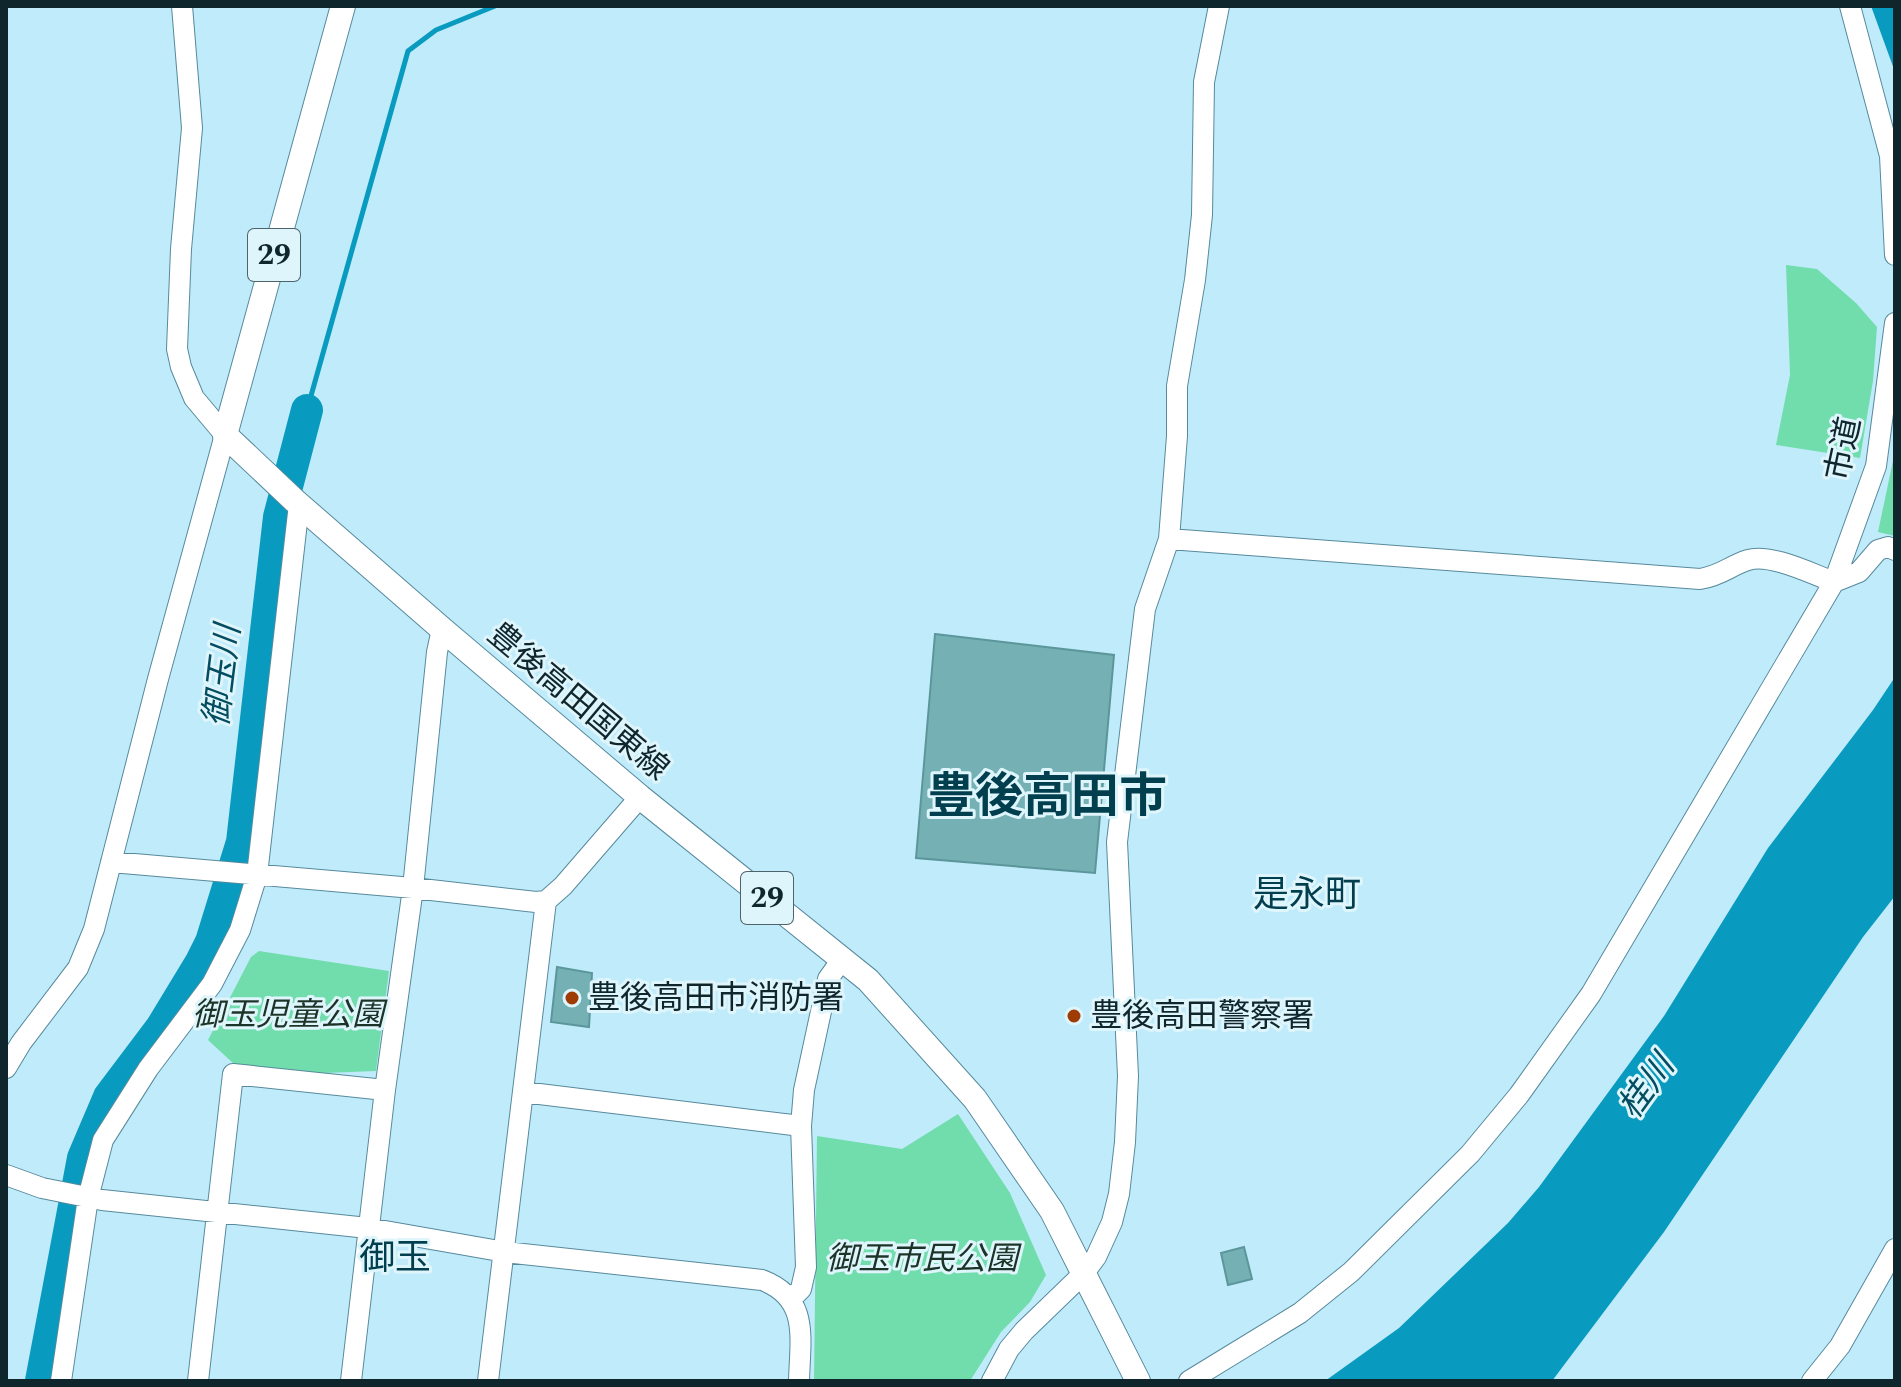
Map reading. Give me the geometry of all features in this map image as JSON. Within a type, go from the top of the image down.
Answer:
[{"type":"main road","name":"29","points":[[225,435],[343,6]]},
{"type":"main road","name":"豊後高田国東線","points":[[225,435],[442,629],[640,797],[868,980],[975,1099],[1052,1211],[1138,1381]]},
{"type":"street","points":[[6,1068],[21,1043],[78,968],[94,929],[225,435],[194,398],[177,349],[181,249],[192,128],[182,6]]},
{"type":"street","points":[[992,1381],[1009,1349],[1024,1331],[1084,1273],[1096,1257],[1112,1222],[1119,1194],[1128,1076],[1117,842],[1145,609],[1169,539],[1177,436],[1177,386],[1195,280],[1202,215],[1204,82],[1219,6]]},
{"type":"street","points":[[1850,6],[1890,156],[1895,255]]},
{"type":"street","name":"市道","points":[[1189,1381],[1300,1313],[1351,1272],[1470,1154],[1519,1095],[1591,994],[1834,582],[1876,466],[1895,323]]},
{"type":"street","points":[[61,1381],[88,1198],[103,1140],[148,1069],[212,984],[240,930],[257,875],[291,497]]},
{"type":"street","points":[[1169,539],[1700,579],[1718,576],[1744,561],[1757,558],[1834,582],[1859,572],[1878,550],[1888,547],[1895,550]]},
{"type":"street","points":[[351,1381],[442,629]]},
{"type":"street","points":[[111,862],[546,901],[563,886],[640,797]]},
{"type":"street","points":[[488,1381],[546,901]]},
{"type":"street","points":[[791,1299],[801,1289],[806,1267],[801,1126],[804,1090],[828,979],[843,958]]},
{"type":"street","points":[[198,1381],[233,1074],[385,1090]]},
{"type":"street","points":[[523,1092],[801,1126]]},
{"type":"street","points":[[6,1175],[42,1188],[88,1198],[368,1228],[505,1252],[762,1280],[774,1285],[791,1299],[796,1308],[800,1334],[799,1381]]},
{"type":"street","points":[[1812,1381],[1840,1346],[1895,1249]]},
{"type":"green space","points":[[1786,265],[1817,269],[1856,303],[1877,327],[1873,381],[1860,458],[1776,445],[1790,375]]},
{"type":"green space","points":[[1895,451],[1895,536],[1878,532]]},
{"type":"green space","name":"御玉児童公園","points":[[259,951],[389,971],[376,1071],[247,1076],[208,1040],[251,957]]},
{"type":"green space","name":"御玉市民公園","points":[[958,1114],[1010,1193],[1046,1275],[1030,1302],[1001,1332],[970,1381],[814,1381],[817,1136],[902,1149]]},
{"type":"water","points":[[1871,6],[1895,6],[1895,72]]},
{"type":"water","name":"桂川","points":[[1895,677],[1895,896],[1863,937],[1664,1232],[1552,1381],[1325,1381],[1399,1328],[1508,1223],[1539,1187],[1664,1016],[1768,848]]},
{"type":"building","points":[[935,634],[1114,655],[1095,873],[916,858]]},
{"type":"building","name":"豊後高田市消防署","points":[[557,967],[592,973],[589,1027],[551,1022]]},
{"type":"building","points":[[1244,1247],[1252,1279],[1228,1285],[1221,1253]]},
{"type":"waterway","name":"御玉川","points":[[307,410],[408,51],[436,30],[495,6]]},
{"type":"waterway","name":"御玉川","points":[[41,1381],[83,1158],[109,1097],[161,1028],[201,962],[211,942],[242,842],[279,517],[307,410]]},
{"type":"place","name":"豊後高田市消防署","points":[[572,998]]},
{"type":"place","name":"豊後高田警察署","points":[[1074,1016]]},
{"type":"district","name":"豊後高田市","points":[[1047,797]]},
{"type":"district","name":"是永町","points":[[1307,895]]},
{"type":"district","name":"御玉","points":[[395,1258]]}]
